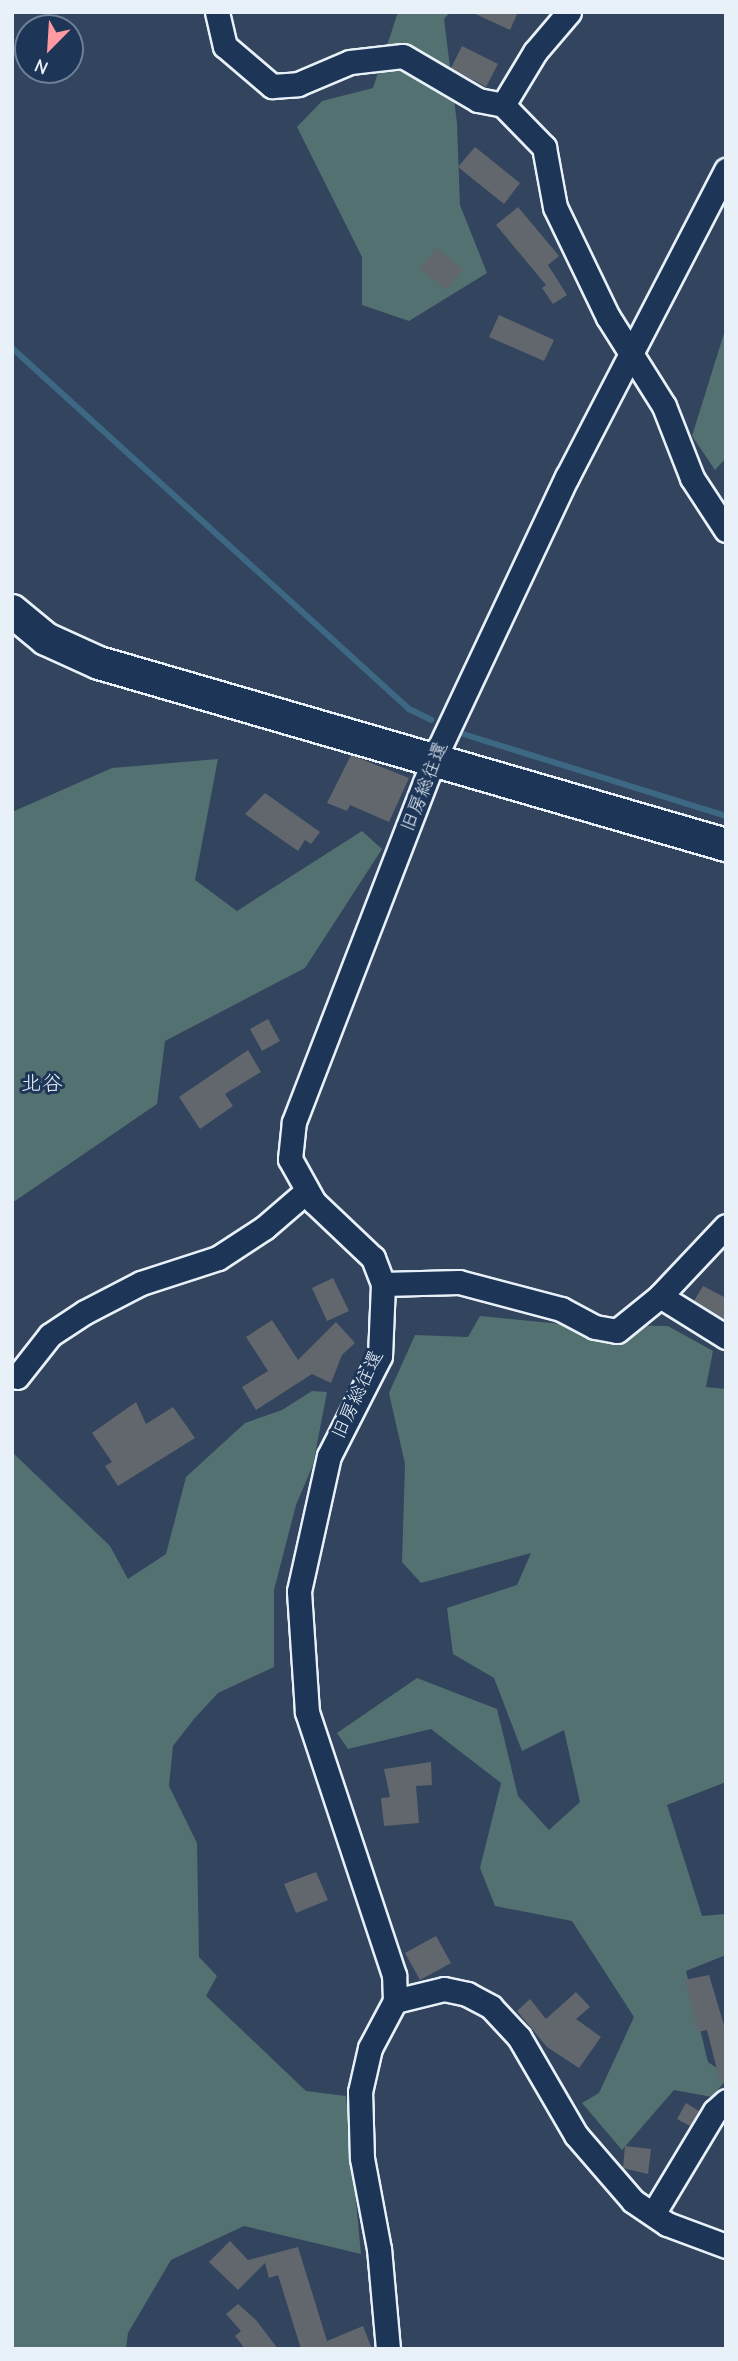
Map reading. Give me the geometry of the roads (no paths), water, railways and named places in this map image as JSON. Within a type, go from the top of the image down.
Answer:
[{"type":"street","points":[[217,12],[225,46],[272,86],[298,84],[350,62],[403,56],[478,100],[503,105],[544,147],[555,207],[629,355],[664,407],[692,478],[726,530]]},
{"type":"street","points":[[503,105],[535,52],[569,12]]},
{"type":"street","name":"旧房総往還","points":[[395,2001],[394,1975],[381,1930],[307,1713],[299,1591],[329,1456],[380,1356],[383,1284],[373,1258],[314,1202],[307,1191],[290,1159],[294,1122],[435,757],[629,355],[726,170]]},
{"type":"street","points":[[12,611],[46,639],[99,663],[435,757],[726,845]]},
{"type":"street","points":[[17,1377],[50,1335],[85,1312],[141,1283],[218,1258],[264,1228],[307,1191]]},
{"type":"street","points":[[383,1284],[459,1282],[561,1309],[596,1327],[617,1331],[660,1296],[726,1226]]},
{"type":"street","points":[[660,1296],[726,1337]]},
{"type":"street","points":[[386,2348],[379,2249],[362,2158],[360,2092],[370,2048],[395,2001],[444,1989],[467,1994],[491,2007],[519,2038],[576,2135],[633,2201],[653,2214],[726,2246]]},
{"type":"street","points":[[653,2214],[715,2111],[726,2101]]},
{"type":"waterway","points":[[12,348],[409,709],[432,720]]},
{"type":"waterway","points":[[463,734],[726,816]]},
{"type":"district","name":"北谷","points":[[42,1083]]}]
